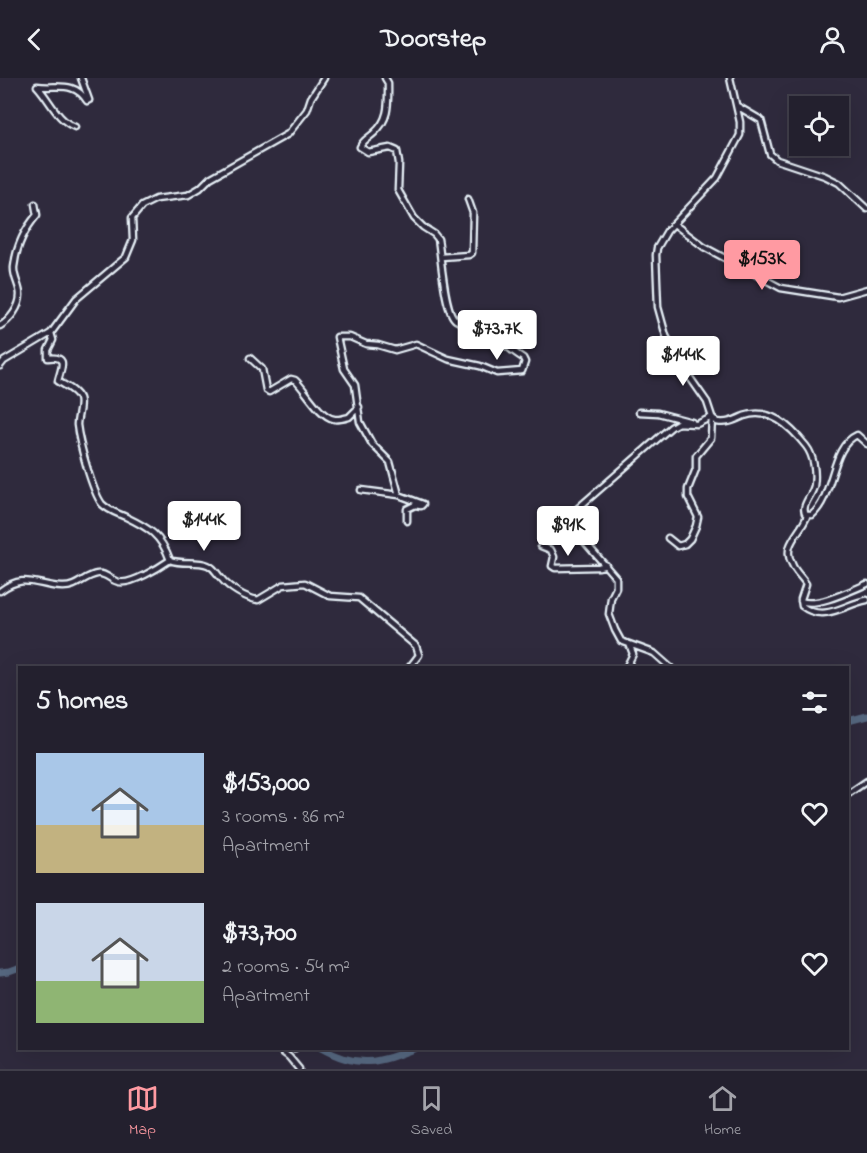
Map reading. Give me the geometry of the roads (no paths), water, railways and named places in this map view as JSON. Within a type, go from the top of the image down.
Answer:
[{"type":"street","points":[[75,127],[65,123],[37,86],[60,85],[71,88],[82,93],[87,101],[81,78]]},
{"type":"street","points":[[0,366],[4,361],[51,333],[76,299],[126,257],[133,240],[132,218],[142,206],[156,199],[188,195],[210,178],[288,134],[307,110],[311,98],[324,78]]},
{"type":"street","points":[[385,78],[388,83],[388,114],[376,132],[362,142],[360,147],[368,152],[390,148],[397,151],[398,190],[414,218],[438,239],[447,302],[452,316],[456,321],[472,323],[484,328],[523,358],[524,367],[522,371],[497,373],[480,366],[448,360],[416,344],[395,350],[366,344],[350,337],[339,335],[336,338],[344,369],[355,385],[360,422],[372,444],[390,462],[399,495]]},
{"type":"street","points":[[668,538],[678,546],[685,544],[696,526],[698,517],[688,497],[688,489],[696,469],[696,456],[711,438],[712,417],[707,402],[684,369],[666,336],[658,307],[657,248],[674,224],[711,187],[735,147],[740,129],[730,78]]},
{"type":"street","points":[[737,106],[761,120],[770,154],[777,160],[839,183],[867,209]]},
{"type":"street","points":[[441,257],[472,253],[473,213],[468,199]]},
{"type":"street","points":[[0,326],[11,317],[18,306],[20,295],[14,269],[26,227],[37,215],[35,204]]},
{"type":"street","points":[[674,224],[704,247],[781,288],[838,297],[867,289]]},
{"type":"street","points":[[51,333],[53,340],[48,350],[48,358],[58,358],[62,362],[58,381],[74,391],[80,401],[77,426],[96,494],[111,511],[126,517],[159,537],[170,560]]},
{"type":"street","points":[[250,358],[262,369],[266,390],[269,392],[291,379],[295,380],[328,416],[334,419],[349,417],[358,407]]},
{"type":"street","points":[[639,412],[658,413],[697,424]]},
{"type":"street","points":[[712,417],[722,423],[751,414],[765,413],[792,430],[808,449],[812,459],[814,486],[803,511],[807,516]]},
{"type":"street","points":[[669,666],[654,653],[628,644],[618,637],[609,614],[617,583],[616,578],[583,540],[564,531],[561,523],[671,427],[678,423],[697,424],[712,417]]},
{"type":"street","points":[[867,444],[857,435],[851,437],[846,443],[824,501],[816,511],[807,516],[790,543],[788,552],[792,566],[806,584],[801,601],[802,606],[814,613],[837,611],[867,600]]},
{"type":"street","points":[[360,490],[399,495],[423,504],[407,509],[407,521]]},
{"type":"street","points":[[541,546],[551,550],[554,556],[552,566],[560,569],[606,565]]},
{"type":"street","points":[[0,591],[11,583],[22,580],[71,587],[97,574],[103,574],[120,583],[148,573],[170,560],[189,564],[205,563],[215,569],[228,585],[250,599],[258,600],[283,585],[305,583],[330,596],[359,598],[416,646],[419,655],[411,666]]},
{"type":"street","points":[[801,601],[806,604],[831,598],[867,584]]},
{"type":"street","points":[[627,666],[633,654],[628,644]]},
{"type":"street","points":[[849,793],[867,781]]},
{"type":"street","points":[[280,1050],[299,1069]]},
{"type":"waterway","points":[[849,721],[867,716]]},
{"type":"waterway","points":[[0,973],[18,969]]},
{"type":"waterway","points":[[325,1050],[346,1059],[368,1062],[410,1050]]}]
